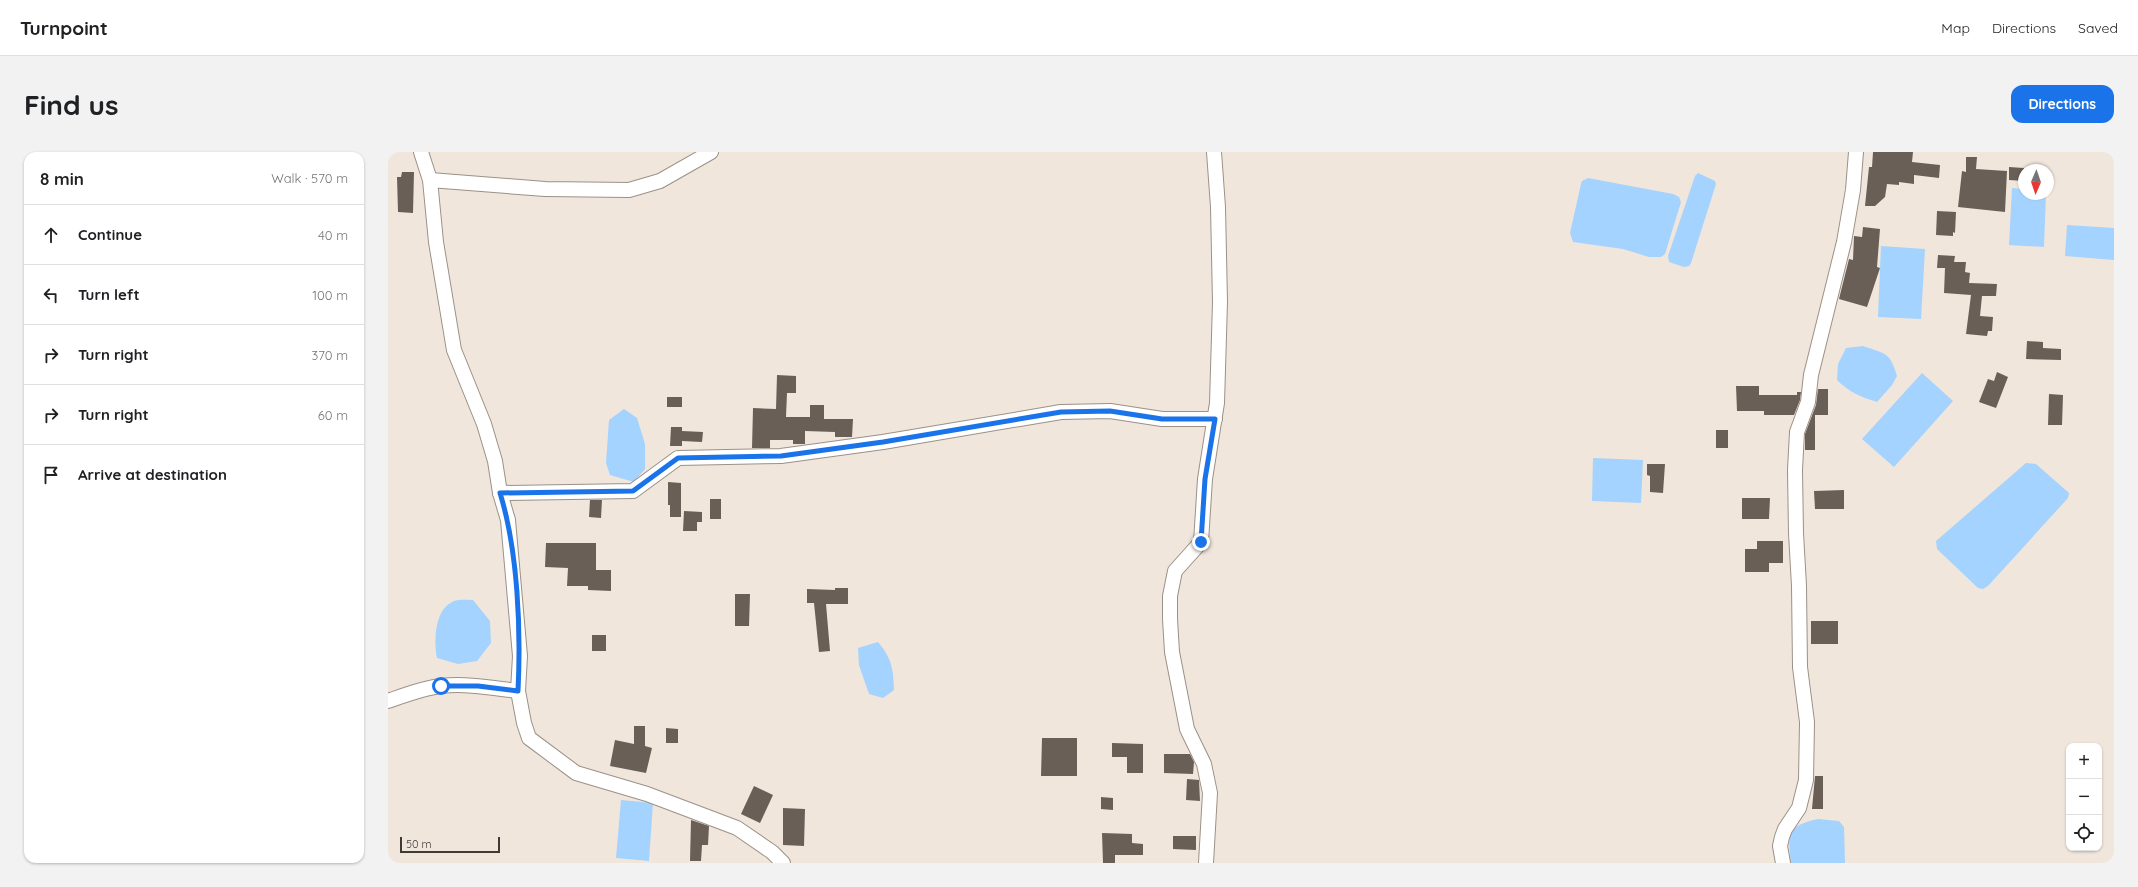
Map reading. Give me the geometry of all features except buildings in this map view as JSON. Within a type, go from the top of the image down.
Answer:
[{"type":"street","points":[[421,152],[430,180],[436,242],[454,350],[484,424],[495,461],[500,493],[508,520],[515,582],[520,656],[518,691],[524,723],[529,738],[576,773],[647,794],[737,828],[772,852],[783,863]]},
{"type":"street","points":[[430,180],[545,190],[629,190],[660,181],[711,152]]},
{"type":"street","points":[[1206,863],[1210,793],[1204,764],[1187,729],[1177,684],[1172,645],[1170,596],[1175,571],[1201,542],[1205,479],[1215,419],[1220,302],[1218,207],[1214,152]]},
{"type":"street","points":[[1783,863],[1780,846],[1782,837],[1785,829],[1799,808],[1806,780],[1807,722],[1800,667],[1796,533],[1795,470],[1797,432],[1808,402],[1811,375],[1844,242],[1853,190],[1856,152]]},
{"type":"street","points":[[500,493],[633,491],[678,458],[781,456],[883,442],[1061,412],[1110,411],[1162,419],[1215,419]]},
{"type":"street","points":[[388,700],[415,691],[441,686],[478,686],[518,691]]},
{"type":"water","points":[[1698,173],[1715,181],[1716,184],[1691,263],[1689,266],[1684,267],[1669,262],[1668,256],[1695,176]]},
{"type":"water","points":[[1588,178],[1673,194],[1679,197],[1681,202],[1665,254],[1661,257],[1649,257],[1623,249],[1573,242],[1570,233],[1581,184],[1582,181]]},
{"type":"water","points":[[2012,188],[2018,188],[2018,200],[2046,200],[2044,247],[2009,245]]},
{"type":"water","points":[[2067,225],[2114,228],[2114,260],[2065,256]]},
{"type":"water","points":[[1881,246],[1925,249],[1921,319],[1878,317]]},
{"type":"water","points":[[1863,346],[1886,355],[1892,362],[1897,376],[1892,385],[1877,402],[1856,394],[1837,380],[1838,364],[1846,348]]},
{"type":"water","points":[[1922,373],[1953,401],[1894,467],[1862,439]]},
{"type":"water","points":[[624,409],[637,418],[645,444],[645,469],[634,482],[610,475],[606,463],[609,420]]},
{"type":"water","points":[[1593,458],[1643,460],[1641,503],[1592,501]]},
{"type":"water","points":[[2026,463],[2036,464],[2069,493],[2068,498],[1988,586],[1983,589],[1978,588],[1937,549],[1936,541]]},
{"type":"water","points":[[473,600],[490,621],[491,643],[477,661],[458,664],[437,658],[436,636],[439,619],[442,612],[446,606],[454,601]]},
{"type":"water","points":[[878,642],[889,659],[893,676],[894,690],[883,698],[869,694],[859,665],[858,648]]},
{"type":"water","points":[[621,800],[653,803],[649,861],[616,858]]},
{"type":"water","points":[[1818,819],[1839,821],[1844,827],[1845,863],[1791,863],[1789,845],[1791,833],[1800,825]]},
{"type":"route","points":[[441,686],[478,686],[518,691],[520,656],[515,582],[508,520],[500,493],[633,491],[678,458],[781,456],[883,442],[970,426],[1061,412],[1110,411],[1162,419],[1215,419],[1205,479],[1201,542]]}]
